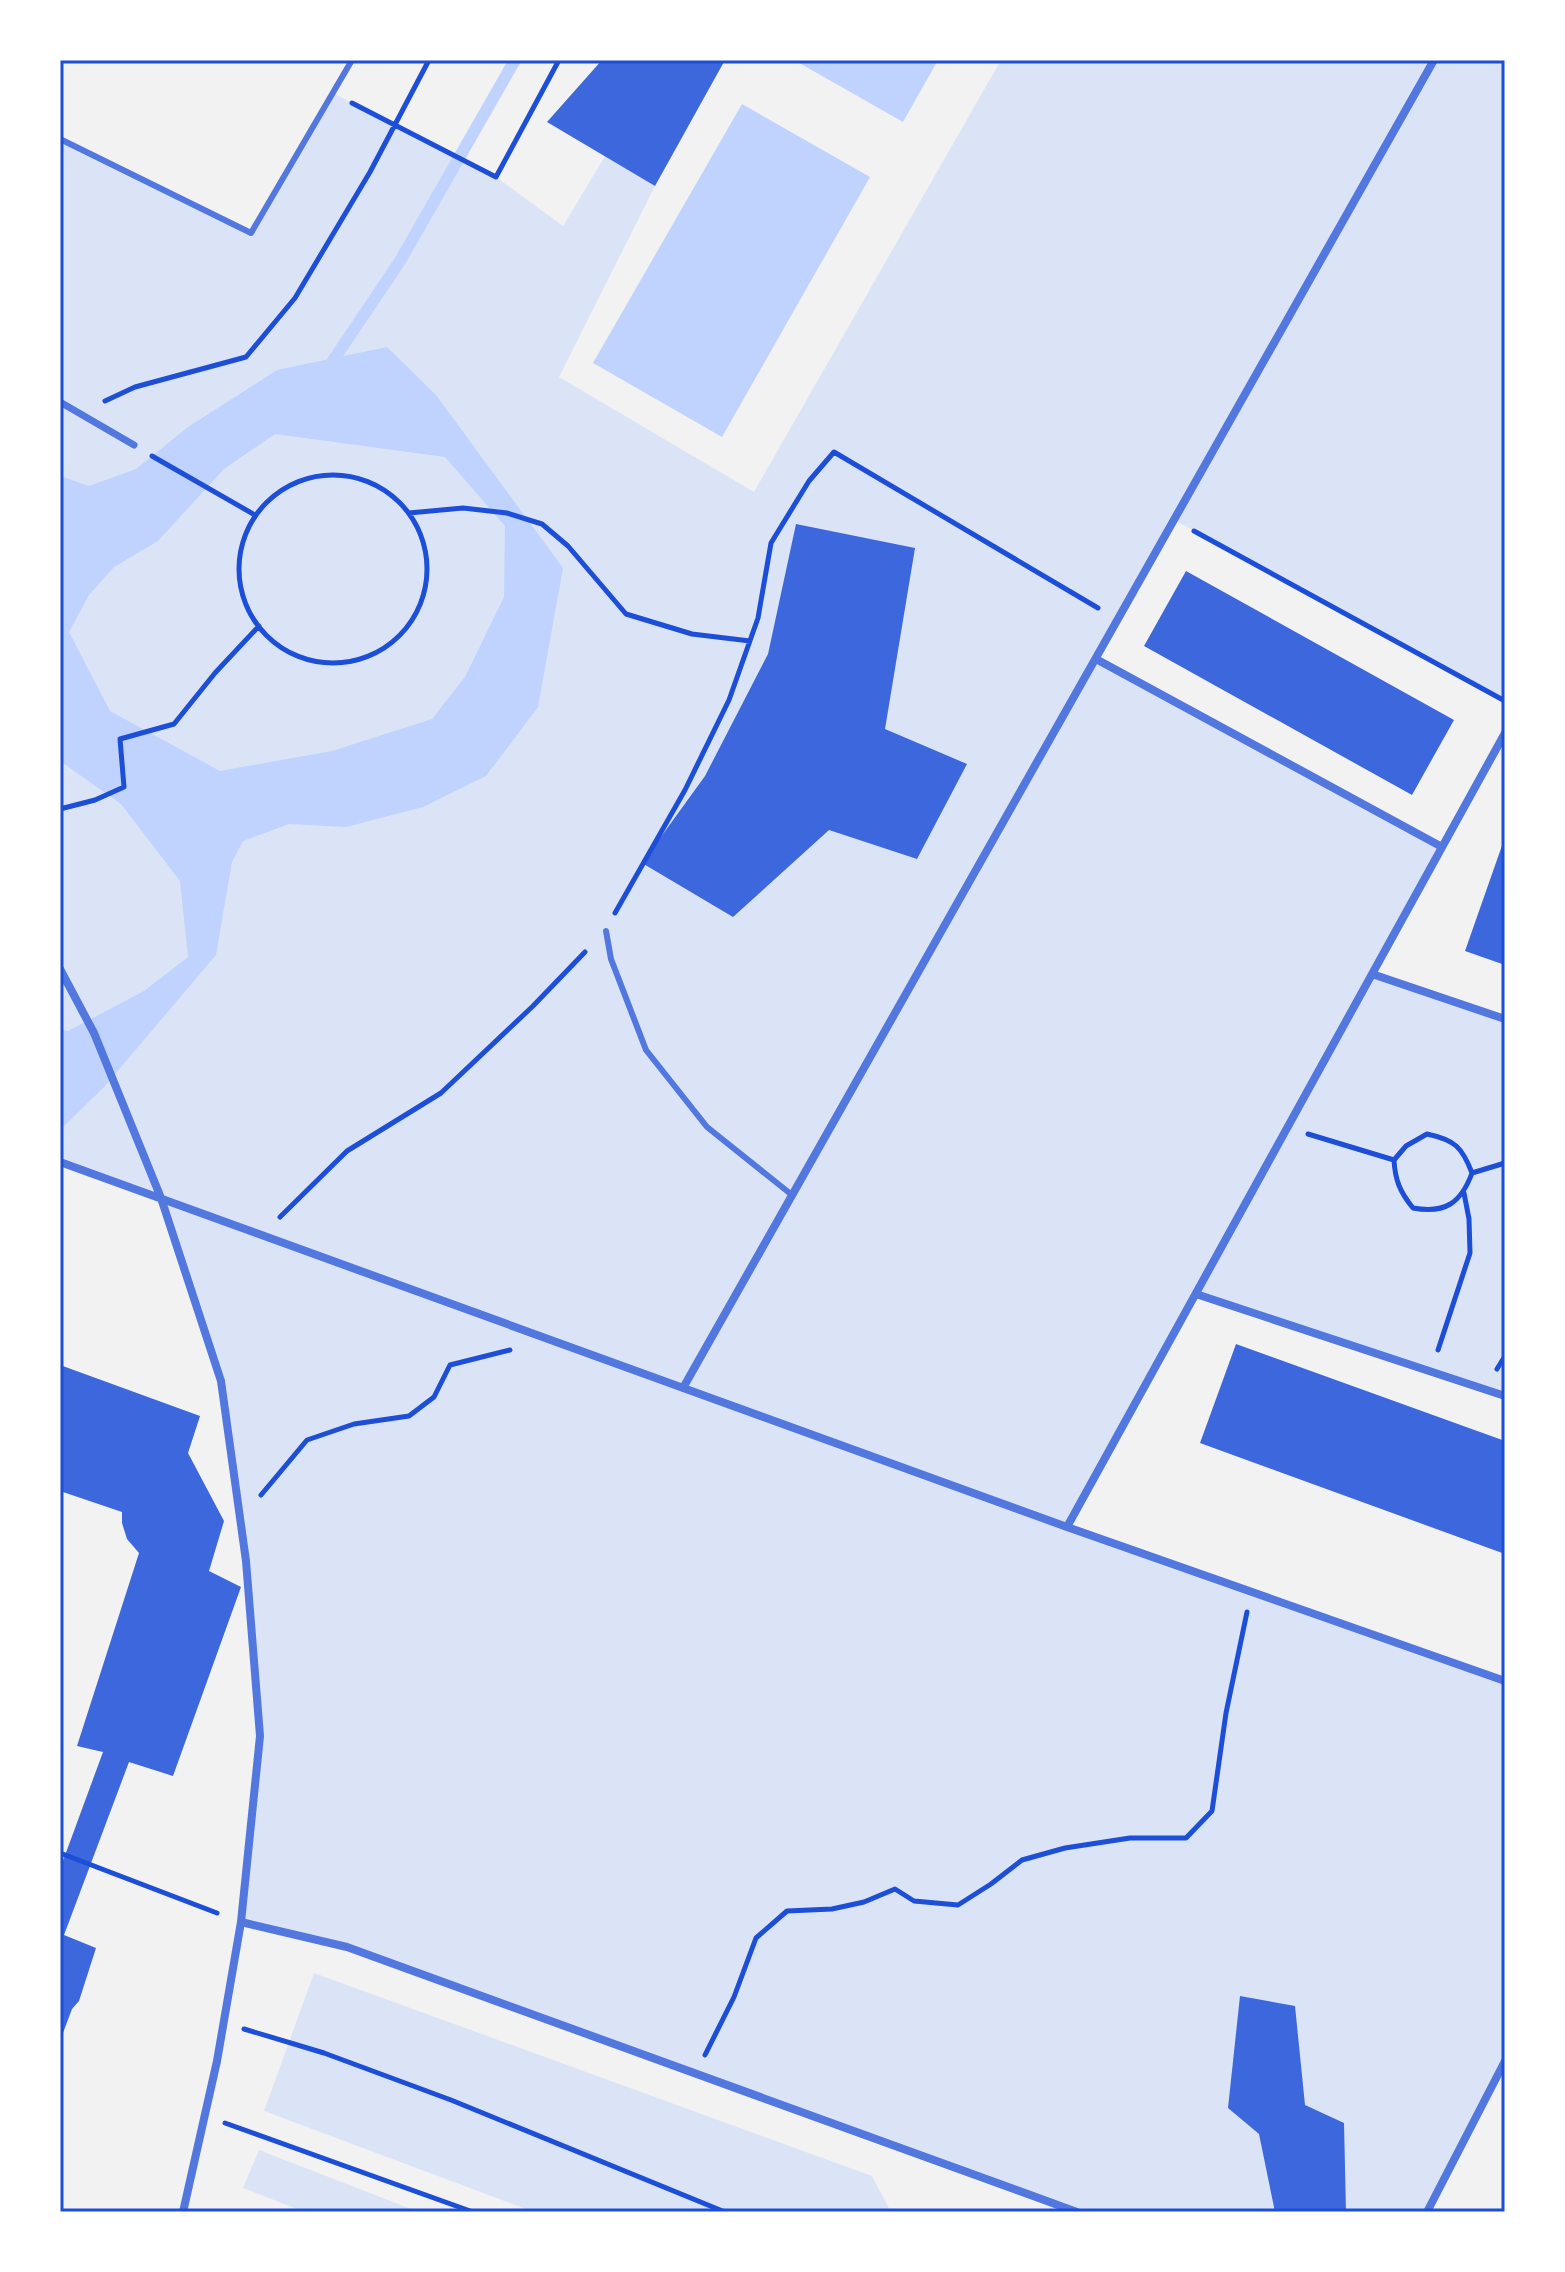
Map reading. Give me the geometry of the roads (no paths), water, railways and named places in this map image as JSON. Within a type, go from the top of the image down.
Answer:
[{"type":"street","points":[[683,1388],[1434,60]]},
{"type":"street","points":[[60,402],[134,445]]},
{"type":"street","points":[[1096,659],[1442,847]]},
{"type":"street","points":[[1067,1527],[1505,733]]},
{"type":"street","points":[[60,969],[94,1033],[161,1198],[221,1381],[246,1561],[260,1736],[241,1922],[224,2023],[183,2212]]},
{"type":"street","points":[[1372,974],[1505,1019]]},
{"type":"street","points":[[60,1162],[1067,1527],[1505,1681]]},
{"type":"street","points":[[1196,1294],[1505,1396]]},
{"type":"street","points":[[241,1922],[347,1947],[1077,2212]]},
{"type":"street","points":[[1427,2212],[1505,2061]]},
{"type":"lane","points":[[60,139],[251,233],[352,60]]},
{"type":"lane","points":[[606,931],[611,959],[646,1050],[707,1127],[792,1195]]},
{"type":"water","points":[[794,60],[938,60],[903,122]]},
{"type":"water","points":[[742,104],[870,177],[722,437],[593,363]]},
{"type":"water","points":[[387,347],[436,395],[563,568],[538,707],[486,776],[423,807],[346,827],[289,824],[243,841],[232,862],[216,955],[104,1087],[60,1130],[60,1029],[68,1031],[144,991],[188,957],[180,881],[121,804],[60,761],[60,476],[89,486],[136,469],[188,427],[277,370]],"holes":[[[275,434],[445,457],[505,526],[504,597],[465,677],[432,719],[332,751],[220,771],[110,711],[69,632],[89,595],[114,567],[158,541],[224,469]]]},
{"type":"waterway","points":[[326,371],[400,261],[515,60]]}]
